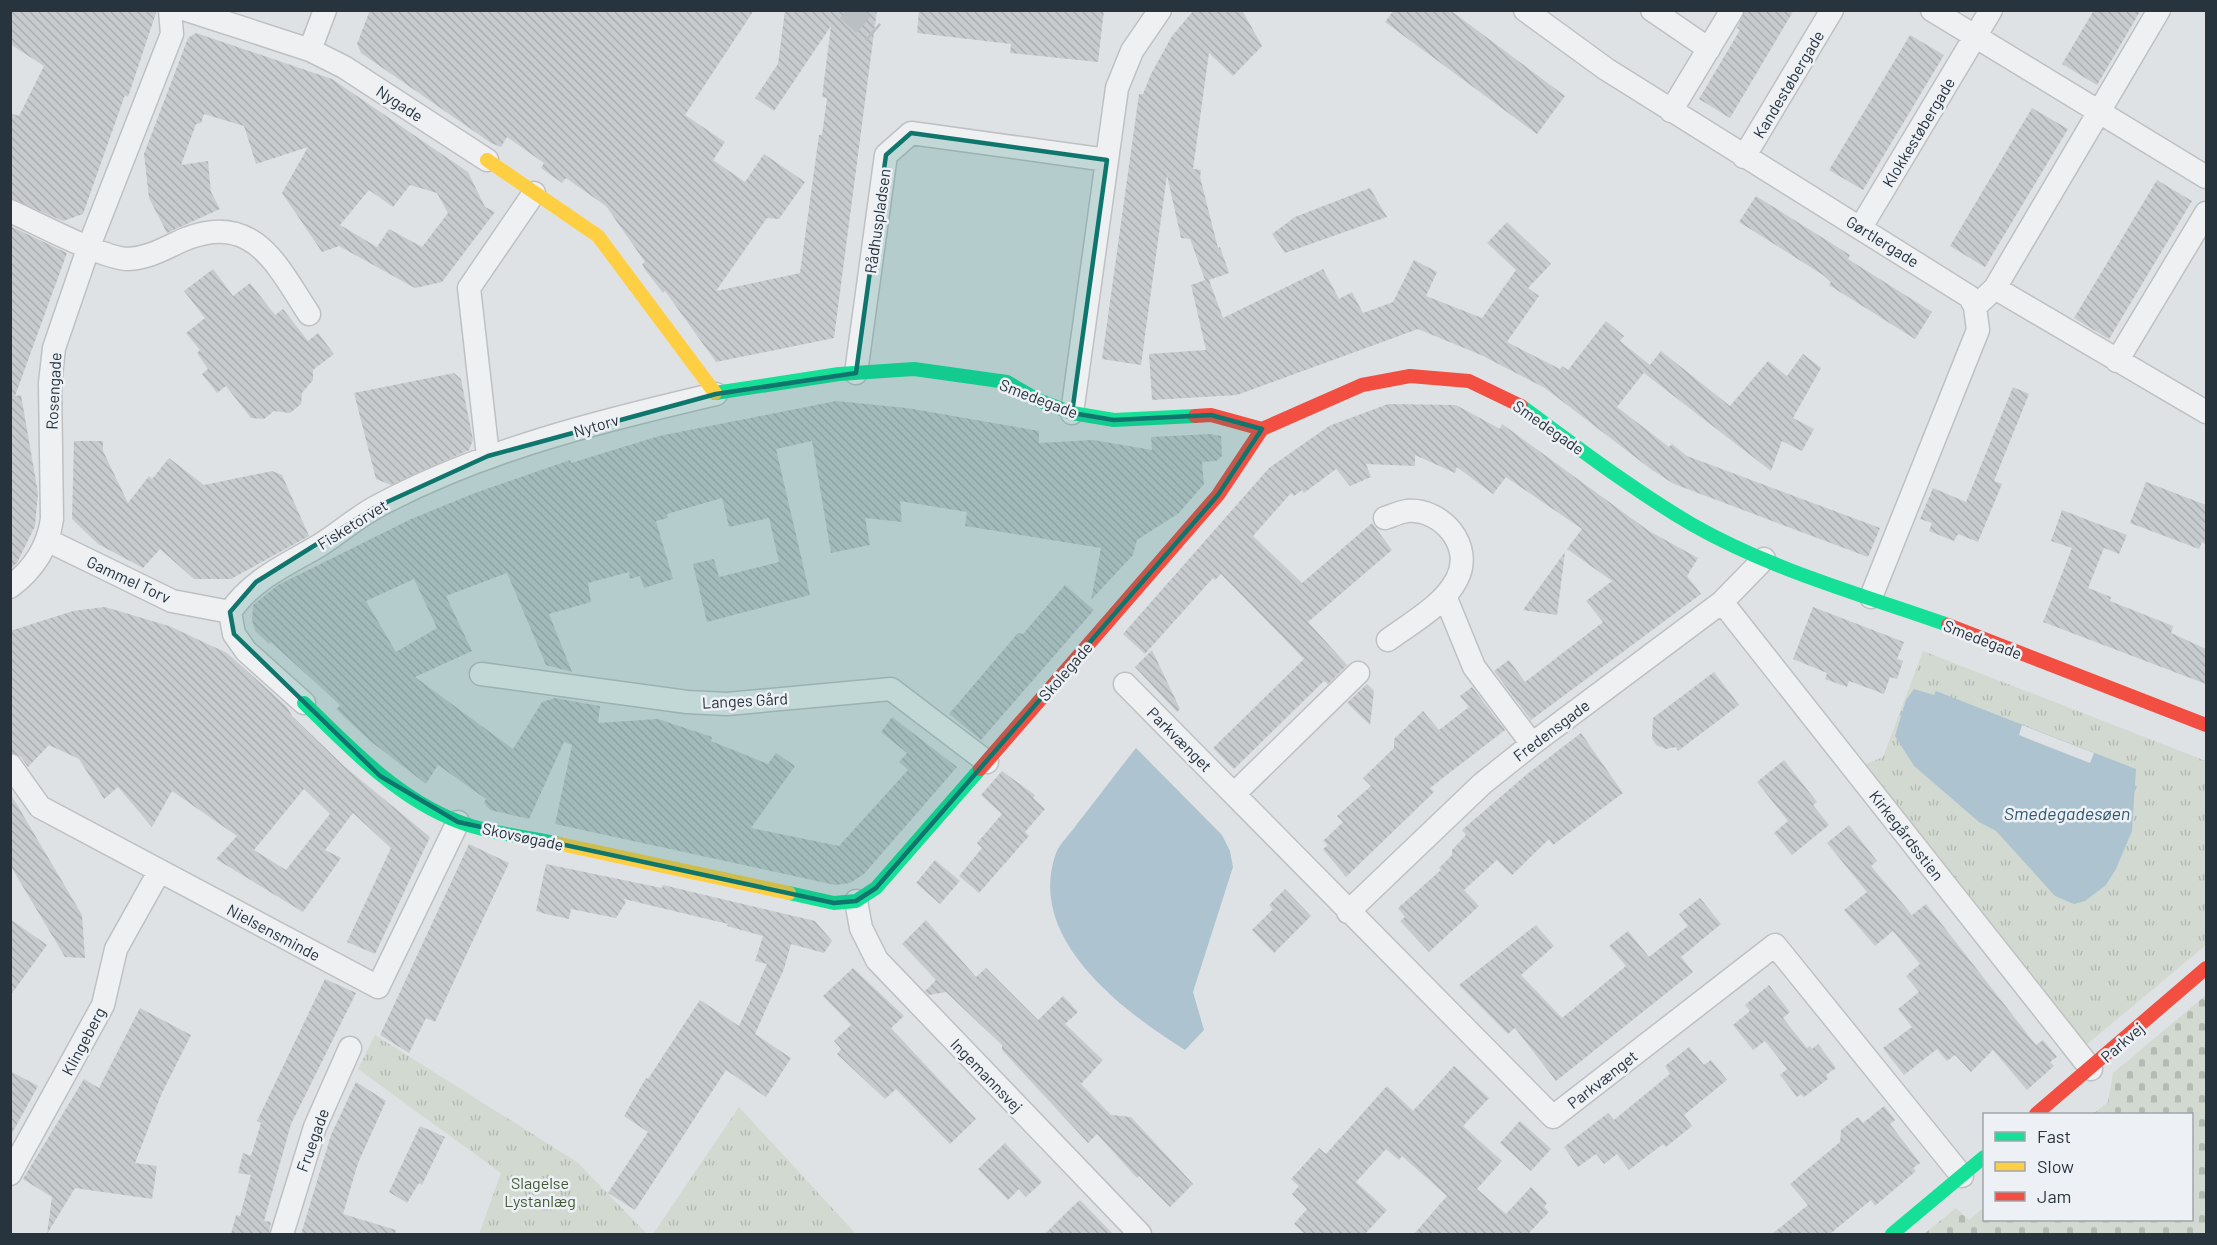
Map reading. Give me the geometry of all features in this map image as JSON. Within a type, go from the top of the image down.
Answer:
[{"type":"street","name":"Rosengade","points":[[49,541],[52,519],[50,383],[54,348],[89,246],[172,34],[170,10]]},
{"type":"street","name":"Nygade","points":[[187,10],[310,50],[344,67],[487,160]]},
{"type":"street","points":[[310,50],[324,10]]},
{"type":"street","points":[[1072,413],[1117,88],[1132,51],[1160,10]]},
{"type":"street","name":"Gørtlergade","points":[[1525,10],[1606,69],[1671,111],[1962,290],[1975,307]]},
{"type":"street","points":[[1652,10],[1709,49]]},
{"type":"street","points":[[1671,111],[1732,10]]},
{"type":"street","name":"Kandestøbergade","points":[[1744,156],[1832,10]]},
{"type":"street","points":[[1932,10],[2206,177]]},
{"type":"street","name":"Klokkestøbergade","points":[[1861,227],[1990,10]]},
{"type":"street","points":[[1871,597],[1978,330],[1975,307],[1995,288],[2159,10]]},
{"type":"street","name":"Rådhuspladsen","points":[[856,373],[886,155],[911,133],[1107,160]]},
{"type":"street","points":[[487,160],[598,236],[716,394]]},
{"type":"street","points":[[488,456],[469,288],[534,192]]},
{"type":"street","points":[[10,211],[111,257],[130,259],[159,253],[188,238],[214,230],[244,236],[268,253],[309,314]]},
{"type":"street","points":[[2117,361],[2206,213]]},
{"type":"street","points":[[1995,288],[2206,412]]},
{"type":"street","name":"Smedegade","points":[[716,394],[856,373],[914,369],[1007,382],[1038,400],[1072,413],[1114,420],[1211,415],[1262,429],[1362,385],[1410,376],[1444,377],[1468,381],[1519,404],[1635,489],[1695,526],[1764,560],[1871,597],[2206,725]]},
{"type":"street","name":"Nytorv","points":[[488,456],[649,410],[716,394]]},
{"type":"street","name":"Skolegade","points":[[856,902],[876,888],[1218,495],[1262,429]]},
{"type":"street","name":"Fisketorvet","points":[[230,612],[240,596],[255,582],[321,544],[376,507],[488,456]]},
{"type":"street","points":[[1385,518],[1407,511],[1428,515],[1445,523],[1457,539],[1463,559],[1457,578],[1445,596],[1388,640]]},
{"type":"street","points":[[10,587],[23,577],[49,541]]},
{"type":"street","name":"Gammel Torv","points":[[49,541],[172,601],[230,612]]},
{"type":"street","name":"Fredensgade","points":[[1348,912],[1482,784],[1532,744],[1722,603],[1764,560]]},
{"type":"street","points":[[1445,596],[1474,667],[1532,744]]},
{"type":"street","name":"Kirkegårdsstien","points":[[1722,603],[2091,1069]]},
{"type":"street","name":"Skovsøgade","points":[[230,612],[234,634],[246,651],[380,776],[415,800],[458,822],[834,903],[856,902]]},
{"type":"street","points":[[1234,794],[1358,673]]},
{"type":"street","name":"Langes Gård","points":[[481,674],[687,702],[727,704],[891,689],[987,762]]},
{"type":"street","name":"Parkvænget","points":[[1125,684],[1553,1118],[1774,945],[1962,1176]]},
{"type":"street","points":[[10,765],[40,807],[164,875]]},
{"type":"street","name":"Nielsensminde","points":[[164,875],[378,987],[458,822]]},
{"type":"street","name":"Klingeberg","points":[[10,1174],[103,1005],[116,949],[164,875]]},
{"type":"street","name":"Ingemannsvej","points":[[856,902],[861,928],[877,960],[1140,1234]]},
{"type":"street","name":"Parkvej","points":[[2037,1113],[2206,968]]},
{"type":"street","name":"Fruegade","points":[[282,1234],[315,1127],[351,1048]]},
{"type":"street","points":[[1892,1234],[1983,1158]]},
{"type":"highlighted area","points":[[911,133],[1107,160],[1072,413],[1114,420],[1211,415],[1262,429],[1218,495],[876,888],[856,901],[834,903],[458,822],[380,776],[234,634],[230,612],[256,582],[376,507],[488,456],[716,394],[856,373],[886,155]]},
{"type":"green space","points":[[1923,651],[2206,761],[2206,945],[2085,1046],[1864,765],[1883,757]]},
{"type":"green space","points":[[2206,995],[2206,1234],[1924,1234],[1956,1208],[1969,1220],[1983,1208],[1983,1221],[2193,1221],[2193,1113],[2094,1113],[2108,1102],[2113,1073]]},
{"type":"green space","name":"Slagelse Lystanlæg","points":[[375,1035],[577,1162],[647,1234],[479,1234],[501,1173],[358,1069]]},
{"type":"green space","points":[[739,1107],[856,1234],[653,1234]]},
{"type":"water","name":"Smedegadesøen","points":[[1914,689],[1934,695],[1936,691],[2136,769],[2132,831],[2116,869],[2106,885],[2085,901],[2074,904],[2055,896],[1996,831],[1979,822],[1914,766],[1895,736],[1906,700]]},
{"type":"water","points":[[1136,748],[1222,835],[1230,851],[1233,867],[1193,992],[1204,1030],[1185,1050],[1134,1015],[1109,993],[1086,969],[1067,943],[1054,915],[1050,885],[1056,853]]},
{"type":"pier","points":[[2022,725],[2094,753],[2090,763],[2019,735]]},
{"type":"building","points":[[10,10],[157,10],[128,97],[125,95],[83,214],[63,221],[10,198],[10,113],[19,116],[44,66],[10,44]]},
{"type":"building","points":[[370,10],[754,10],[685,115],[725,142],[713,160],[745,182],[764,154],[805,182],[779,219],[767,218],[716,291],[800,273],[819,135],[822,135],[827,98],[822,97],[831,26],[774,111],[755,98],[778,64],[785,10],[877,10],[834,338],[716,362],[665,291],[663,293],[646,271],[642,264],[645,262],[606,206],[566,178],[562,183],[541,168],[544,163],[507,137],[501,147],[491,143],[361,53],[357,44]]},
{"type":"building","points":[[919,10],[1104,10],[1098,62],[1010,53],[1011,44],[917,33]]},
{"type":"building","points":[[1194,10],[1242,10],[1262,46],[1233,76],[1209,53],[1193,169],[1201,170],[1200,177],[1218,248],[1220,247],[1229,273],[1209,280],[1223,318],[1323,269],[1339,299],[1352,292],[1363,313],[1393,302],[1414,260],[1437,272],[1426,296],[1482,318],[1516,270],[1487,243],[1507,222],[1551,264],[1528,288],[1539,296],[1507,342],[1560,369],[1562,366],[1568,370],[1606,321],[1624,336],[1620,341],[1650,365],[1661,351],[1730,406],[1768,361],[1787,376],[1803,354],[1821,368],[1793,418],[1814,429],[1802,451],[1782,441],[1771,471],[1644,373],[1645,371],[1617,407],[1669,447],[1672,444],[1687,456],[1880,528],[1868,557],[1674,484],[1652,470],[1545,388],[1481,355],[1418,329],[1237,395],[1152,400],[1149,354],[1206,350],[1191,285],[1205,280],[1190,239],[1181,238],[1167,175],[1141,365],[1102,359],[1139,94],[1143,94],[1172,36]]},
{"type":"building","points":[[1394,10],[1450,10],[1565,96],[1537,134],[1385,22]]},
{"type":"building","points":[[1745,10],[1794,10],[1730,118],[1699,99],[1740,30],[1737,28]]},
{"type":"building","points":[[2094,10],[2141,10],[2097,85],[2062,64]]},
{"type":"building","points":[[196,33],[332,79],[468,172],[485,207],[495,212],[442,282],[415,288],[339,246],[322,252],[282,193],[308,147],[256,164],[244,126],[204,114],[201,123],[196,124],[181,165],[208,161],[211,192],[220,209],[167,233],[149,198],[144,154],[188,38]],"holes":[[[410,185],[437,193],[448,213],[422,247],[389,229],[377,247],[340,225],[369,190],[393,207]]]},
{"type":"building","points":[[1910,35],[1944,55],[1863,190],[1829,170]]},
{"type":"building","points":[[2032,108],[2068,129],[1985,267],[1950,246]]},
{"type":"building","points":[[2157,180],[2192,201],[2109,339],[2074,318]]},
{"type":"building","points":[[1370,188],[1387,217],[1285,253],[1272,234],[1295,217]]},
{"type":"building","points":[[1756,196],[1850,255],[1848,259],[1932,312],[1915,339],[1829,285],[1831,282],[1823,275],[1739,222]]},
{"type":"building","points":[[10,226],[67,253],[15,396],[21,395],[38,493],[35,526],[17,563],[10,569]]},
{"type":"building","points":[[213,269],[233,296],[250,283],[275,315],[283,309],[308,341],[318,333],[334,354],[313,370],[313,380],[302,393],[301,404],[290,413],[274,411],[264,419],[251,418],[226,386],[217,393],[202,374],[208,369],[197,353],[200,350],[186,333],[205,318],[184,291]]},
{"type":"building","points":[[454,373],[461,379],[473,440],[469,450],[391,485],[376,479],[354,393]]},
{"type":"building","points":[[2013,387],[2029,394],[1994,481],[2002,484],[1978,542],[1958,534],[1954,541],[1929,531],[1932,523],[1920,519],[1933,488],[1966,502]]},
{"type":"building","points":[[836,401],[907,408],[1039,431],[1039,443],[1093,440],[1152,450],[1151,437],[1211,434],[1221,436],[1222,456],[1216,461],[1202,462],[1204,484],[1179,513],[1137,540],[1133,555],[1091,600],[1101,548],[965,526],[967,512],[900,501],[902,522],[865,518],[870,545],[831,553],[812,441],[776,449],[810,595],[707,622],[693,564],[714,559],[719,577],[779,562],[769,518],[729,527],[722,498],[667,514],[668,518],[656,521],[673,579],[644,588],[640,576],[630,579],[629,572],[588,583],[591,602],[549,614],[572,672],[546,665],[507,573],[446,596],[472,651],[415,677],[513,749],[542,702],[555,698],[600,706],[598,723],[658,719],[712,737],[711,741],[768,764],[776,753],[795,766],[751,828],[839,846],[908,770],[899,762],[907,753],[881,732],[892,717],[957,767],[864,874],[850,883],[835,885],[555,824],[572,745],[564,742],[529,819],[490,810],[484,803],[486,799],[438,765],[426,784],[369,740],[334,707],[337,709],[340,705],[271,642],[269,644],[255,631],[252,619],[253,605],[278,585],[411,519],[475,493],[570,460],[571,463],[659,436]],"holes":[[[414,579],[437,628],[396,652],[366,601]]]},
{"type":"building","points":[[1388,404],[1456,405],[1500,429],[1502,424],[1649,531],[1698,558],[1687,576],[1701,594],[1531,720],[1494,671],[1509,660],[1525,682],[1603,622],[1586,601],[1612,581],[1567,549],[1582,529],[1506,477],[1493,494],[1457,467],[1455,473],[1415,455],[1415,466],[1366,464],[1371,477],[1350,486],[1336,469],[1304,493],[1302,490],[1294,496],[1291,493],[1253,536],[1302,583],[1372,523],[1392,550],[1308,622],[1347,665],[1328,684],[1324,681],[1234,769],[1213,748],[1304,659],[1221,574],[1215,580],[1213,578],[1145,654],[1123,634],[1269,468],[1329,426]]},
{"type":"building","points":[[74,441],[103,441],[103,451],[128,503],[149,476],[152,479],[169,458],[204,485],[272,471],[282,475],[309,536],[231,579],[194,579],[160,549],[143,568],[98,544],[72,519]]},
{"type":"building","points":[[2146,482],[2206,505],[2206,545],[2202,542],[2199,549],[2130,523]]},
{"type":"building","points":[[2062,510],[2127,535],[2119,554],[2104,548],[2088,588],[2111,597],[2110,601],[2173,626],[2171,633],[2206,649],[2206,684],[2043,622],[2072,548],[2051,541]]},
{"type":"building","points":[[1565,552],[1557,615],[1523,610]]},
{"type":"building","points":[[1065,585],[1094,610],[981,740],[949,714],[1018,633],[1023,634]]},
{"type":"building","points":[[105,607],[169,626],[227,653],[287,707],[292,716],[345,767],[430,837],[375,954],[347,942],[391,848],[353,813],[325,850],[341,858],[303,912],[216,859],[237,836],[172,791],[152,827],[118,787],[104,799],[79,759],[49,745],[28,767],[21,757],[10,752],[10,631],[73,611]],"holes":[[[304,789],[330,814],[286,870],[254,850]]]},
{"type":"building","points":[[1813,607],[1904,642],[1897,659],[1903,661],[1897,679],[1890,677],[1884,694],[1849,681],[1847,687],[1825,679],[1827,673],[1793,659]]},
{"type":"building","points":[[1152,650],[1180,709],[1177,712],[1135,667]]},
{"type":"building","points":[[1714,672],[1739,705],[1678,751],[1676,747],[1666,749],[1656,745],[1652,738],[1653,718]]},
{"type":"building","points":[[1367,684],[1374,691],[1370,725],[1347,703]]},
{"type":"building","points":[[1472,687],[1505,730],[1430,788],[1434,792],[1346,877],[1323,849],[1328,845],[1323,841],[1343,822],[1337,816],[1371,786],[1363,778],[1394,748],[1394,739],[1423,711],[1439,730],[1469,707],[1460,696]]},
{"type":"building","points":[[1581,733],[1623,793],[1553,845],[1549,839],[1512,875],[1497,860],[1464,890],[1479,906],[1429,952],[1400,921],[1405,917],[1398,908],[1441,870],[1439,868],[1452,855],[1452,850],[1466,835],[1462,830],[1526,775]]},
{"type":"building","points":[[1784,760],[1817,802],[1813,805],[1829,825],[1792,855],[1774,833],[1788,821],[1757,782]]},
{"type":"building","points":[[1002,771],[1035,795],[1033,798],[1045,809],[1025,832],[1029,836],[979,893],[959,876],[982,848],[977,843],[1002,814],[981,795]]},
{"type":"building","points":[[10,793],[82,915],[85,958],[65,957],[10,865]]},
{"type":"building","points":[[1849,825],[1877,861],[1871,866],[1912,915],[1926,904],[2036,1045],[2043,1040],[2057,1057],[2050,1062],[2054,1066],[2027,1090],[1993,1050],[1971,1072],[1955,1055],[1947,1061],[1937,1049],[1904,1075],[1883,1048],[1912,1027],[1898,1009],[1919,992],[1906,976],[1920,964],[1893,931],[1875,946],[1844,910],[1867,892],[1827,843]]},
{"type":"building","points":[[469,844],[509,863],[435,1022],[426,1018],[409,1053],[380,1035]]},
{"type":"building","points":[[935,860],[960,881],[940,904],[916,883]]},
{"type":"building","points":[[546,864],[662,888],[663,885],[815,921],[832,941],[824,953],[791,944],[784,969],[755,1034],[791,1058],[766,1097],[726,1070],[635,1210],[608,1193],[648,1132],[624,1116],[646,1078],[648,1079],[700,1000],[739,1026],[767,964],[755,961],[763,936],[727,926],[728,924],[624,899],[626,902],[616,918],[571,909],[569,919],[536,911]]},
{"type":"building","points":[[1285,889],[1311,916],[1274,953],[1252,930],[1273,909],[1269,905]]},
{"type":"building","points":[[1700,898],[1721,924],[1681,957],[1693,972],[1556,1081],[1515,1028],[1508,1034],[1459,985],[1536,925],[1554,946],[1521,975],[1562,1018],[1626,966],[1609,946],[1628,931],[1649,957],[1688,926],[1679,914]]},
{"type":"building","points":[[10,919],[47,945],[10,996]]},
{"type":"building","points":[[926,920],[976,977],[986,968],[1038,1020],[1063,996],[1078,1012],[1065,1024],[1103,1060],[1081,1084],[1111,1115],[1131,1117],[1193,1184],[1170,1207],[1139,1176],[1137,1178],[1097,1134],[1088,1143],[1002,1050],[1002,1045],[946,992],[929,995],[925,991],[936,980],[902,944]]},
{"type":"building","points":[[853,968],[904,1016],[891,1028],[976,1119],[950,1144],[896,1089],[885,1099],[837,1054],[841,1049],[834,1041],[851,1025],[823,996]]},
{"type":"building","points":[[325,979],[356,993],[291,1124],[264,1221],[271,1222],[269,1234],[231,1234],[236,1215],[240,1216],[251,1175],[238,1173],[243,1153],[251,1156],[261,1123],[257,1121]]},
{"type":"building","points":[[1769,985],[1790,1012],[1783,1018],[1807,1048],[1810,1046],[1812,1049],[1818,1044],[1836,1068],[1826,1075],[1828,1079],[1804,1097],[1801,1094],[1797,1097],[1780,1075],[1787,1069],[1765,1041],[1753,1050],[1733,1025],[1750,1011],[1745,1005]]},
{"type":"building","points":[[140,1008],[191,1035],[161,1095],[135,1163],[157,1166],[152,1199],[75,1188],[47,1234],[52,1197],[23,1179],[84,1079],[99,1088]]},
{"type":"building","points":[[1689,1047],[1704,1065],[1711,1060],[1727,1080],[1684,1115],[1692,1126],[1666,1147],[1663,1144],[1629,1170],[1617,1154],[1604,1164],[1596,1154],[1578,1167],[1564,1147],[1608,1113],[1614,1120],[1670,1074],[1665,1066]]},
{"type":"building","points":[[1454,1066],[1489,1098],[1463,1126],[1502,1161],[1477,1189],[1506,1214],[1531,1187],[1547,1203],[1544,1207],[1549,1212],[1528,1234],[1414,1234],[1447,1196],[1402,1156],[1399,1160],[1386,1149],[1356,1182],[1387,1210],[1365,1234],[1305,1234],[1294,1224],[1307,1209],[1292,1194],[1299,1186],[1291,1179],[1319,1148],[1326,1154],[1387,1086],[1413,1111]]},
{"type":"building","points":[[10,1071],[38,1086],[10,1137]]},
{"type":"building","points":[[356,1082],[386,1101],[358,1163],[343,1214],[396,1230],[395,1234],[301,1234],[331,1135]]},
{"type":"building","points":[[1884,1106],[1895,1120],[1890,1124],[1920,1163],[1913,1168],[1916,1171],[1875,1206],[1871,1200],[1830,1234],[1772,1234],[1808,1205],[1790,1184],[1840,1142],[1841,1130],[1858,1117],[1863,1123]]},
{"type":"building","points":[[1520,1121],[1551,1149],[1531,1171],[1500,1143]]},
{"type":"building","points":[[420,1126],[445,1137],[422,1185],[419,1183],[407,1203],[389,1192]]},
{"type":"building","points":[[1005,1143],[1042,1182],[1026,1197],[1019,1189],[1008,1200],[978,1169]]},
{"type":"building","points":[[1080,1200],[1113,1234],[1045,1234],[1070,1209]]},
{"type":"tunnel","points":[[847,10],[874,33]]},
{"type":"traffic: fast","points":[[715,393],[839,374],[914,369],[1007,382],[1038,400],[1072,413],[1114,420],[1195,416]]},
{"type":"traffic: fast","points":[[1521,406],[1649,497],[1723,541],[1818,581],[1948,625]]},
{"type":"traffic: fast","points":[[304,703],[375,770],[414,799],[435,811],[481,829],[560,844]]},
{"type":"traffic: fast","points":[[789,893],[834,903],[856,901],[876,888],[980,769]]},
{"type":"traffic: fast","points":[[1892,1234],[1983,1158]]},
{"type":"traffic: slow","points":[[487,160],[598,236],[715,393]]},
{"type":"traffic: slow","points":[[560,844],[789,893]]},
{"type":"traffic: jam","points":[[1195,416],[1211,415],[1262,429],[1362,385],[1410,376],[1469,381],[1521,406]]},
{"type":"traffic: jam","points":[[980,769],[1218,495],[1262,429]]},
{"type":"traffic: jam","points":[[1948,625],[2206,725]]},
{"type":"traffic: jam","points":[[2037,1113],[2206,968]]}]
